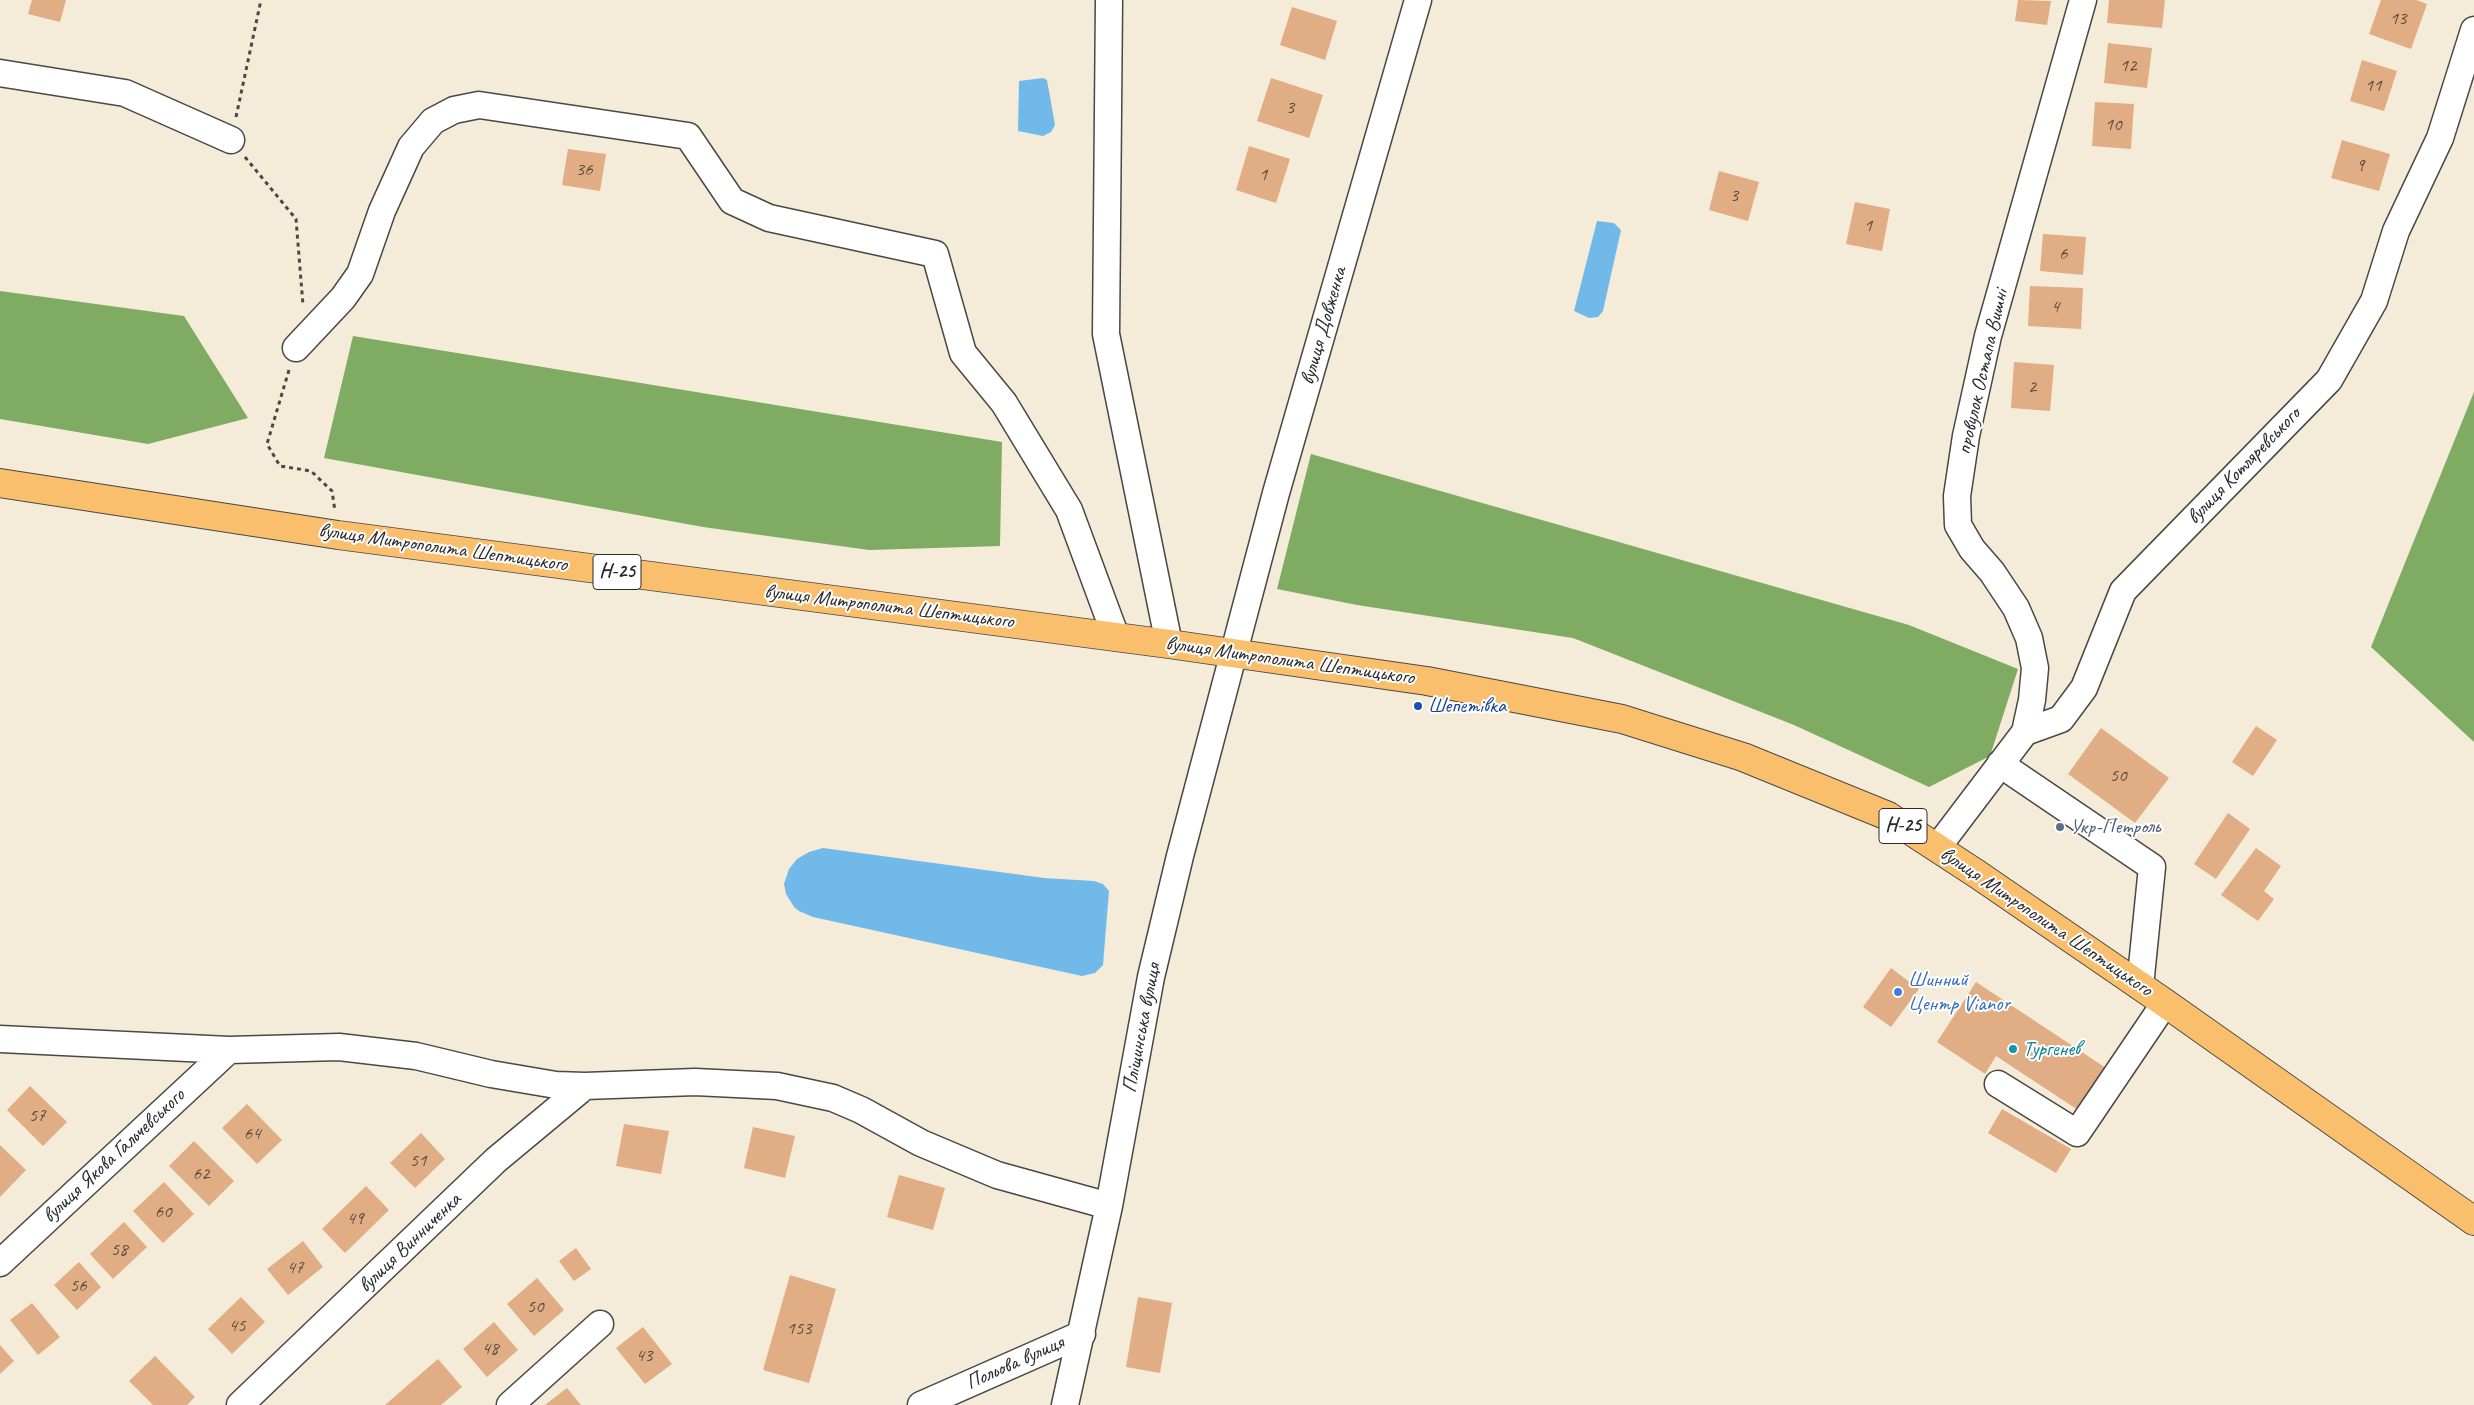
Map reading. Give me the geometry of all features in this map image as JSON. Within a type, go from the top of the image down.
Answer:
[{"type":"main road","name":"вулиця Митрополита Шептицького","points":[[0,483],[338,535],[1169,644],[1427,681],[1622,719],[1743,757],[1888,816],[2165,1003],[2474,1221]]},
{"type":"street","points":[[1110,0],[1106,334],[1169,644]]},
{"type":"street","name":"вулиця Довженка","points":[[1234,654],[1276,493],[1418,0]]},
{"type":"street","name":"провулок Остапа Вишні","points":[[2025,732],[2032,700],[2035,668],[2030,638],[2016,608],[1992,572],[1972,549],[1958,525],[1957,496],[1966,436],[1988,336],[2082,0]]},
{"type":"street","name":"вулиця Котляревського","points":[[2025,732],[2061,719],[2084,688],[2122,591],[2329,380],[2374,301],[2396,231],[2440,138],[2474,30]]},
{"type":"street","points":[[0,73],[125,93],[231,140]]},
{"type":"street","points":[[296,348],[343,298],[360,274],[382,211],[411,147],[432,121],[454,110],[479,104],[688,136],[732,201],[769,218],[935,254],[964,353],[1004,403],[1069,510],[1116,637]]},
{"type":"street","name":"Пліщинська вулиця","points":[[1065,1405],[1109,1206],[1153,967],[1180,856],[1234,654]]},
{"type":"street","points":[[1937,848],[2025,732]]},
{"type":"street","points":[[2000,764],[2152,867],[2140,986]]},
{"type":"street","points":[[1998,1084],[2076,1132],[2165,1003]]},
{"type":"street","points":[[0,1039],[229,1050],[339,1046],[416,1056],[532,1082],[585,1086],[695,1082],[744,1083],[804,1091],[833,1098],[861,1110],[921,1143],[964,1163],[1036,1187],[1109,1206]]},
{"type":"street","name":"вулиця Якова Гальчевського","points":[[0,1263],[229,1050]]},
{"type":"street","name":"вулиця Винниченка","points":[[240,1405],[496,1160],[585,1086]]},
{"type":"street","points":[[510,1405],[600,1324]]},
{"type":"street","name":"Польова вулиця","points":[[921,1405],[1082,1334]]},
{"type":"path","points":[[231,140],[261,0]]},
{"type":"green space","points":[[0,291],[184,316],[248,418],[148,444],[0,419]]},
{"type":"green space","points":[[353,336],[1002,442],[1000,546],[869,550],[703,527],[324,458]]},
{"type":"green space","points":[[2474,392],[2474,742],[2371,647]]},
{"type":"green space","points":[[1311,454],[1909,625],[2018,669],[1990,756],[1929,787],[1794,725],[1573,638],[1357,605],[1277,589]]},
{"type":"water","points":[[1043,78],[1047,80],[1055,125],[1051,132],[1043,136],[1018,131],[1019,81]]},
{"type":"water","points":[[1597,221],[1614,223],[1621,230],[1603,311],[1598,317],[1589,318],[1574,311]]},
{"type":"water","points":[[823,848],[1044,878],[1094,881],[1103,884],[1109,891],[1103,965],[1095,973],[1082,976],[813,917],[794,907],[786,894],[784,884],[789,869],[797,859],[809,852]]},
{"type":"building","points":[[32,0],[66,0],[60,22],[28,14]]},
{"type":"building","points":[[2018,0],[2051,1],[2047,25],[2015,21]]},
{"type":"building","points":[[2109,0],[2165,0],[2162,28],[2107,23]]},
{"type":"building","points":[[2381,0],[2416,0],[2427,4],[2411,49],[2369,34]]},
{"type":"building","points":[[1292,7],[1337,21],[1325,60],[1280,45]]},
{"type":"building","points":[[2108,43],[2152,48],[2147,88],[2104,83]]},
{"type":"building","points":[[2362,60],[2397,71],[2384,111],[2350,101]]},
{"type":"building","points":[[1271,78],[1323,95],[1309,138],[1257,121]]},
{"type":"building","points":[[2095,102],[2134,104],[2131,149],[2092,146]]},
{"type":"building","points":[[2342,140],[2390,154],[2379,191],[2331,178]]},
{"type":"building","points":[[1249,146],[1290,159],[1276,203],[1236,190]]},
{"type":"building","points":[[568,149],[606,154],[600,191],[562,185]]},
{"type":"building","points":[[1719,171],[1759,182],[1748,221],[1709,210]]},
{"type":"building","points":[[1855,202],[1890,209],[1882,251],[1846,244]]},
{"type":"building","points":[[2043,234],[2086,237],[2083,275],[2040,271]]},
{"type":"building","points":[[2030,286],[2083,288],[2081,329],[2028,326]]},
{"type":"building","points":[[2014,362],[2054,365],[2050,411],[2011,408]]},
{"type":"building","points":[[2256,726],[2277,740],[2253,776],[2232,762]]},
{"type":"building","points":[[2101,728],[2169,778],[2135,823],[2068,774]]},
{"type":"building","points":[[2228,813],[2250,829],[2216,879],[2194,864]]},
{"type":"building","points":[[2256,848],[2281,866],[2264,891],[2274,899],[2258,921],[2221,895]]},
{"type":"building","points":[[1891,968],[1919,989],[1891,1027],[1863,1007]]},
{"type":"building","name":"Тургенев","points":[[1976,982],[2109,1070],[2081,1112],[1996,1056],[1985,1074],[1937,1042]]},
{"type":"building","points":[[30,1086],[67,1122],[43,1146],[7,1110]]},
{"type":"building","points":[[247,1104],[282,1140],[257,1164],[222,1128]]},
{"type":"building","points":[[2002,1109],[2071,1149],[2056,1173],[1988,1133]]},
{"type":"building","points":[[624,1124],[669,1131],[661,1174],[616,1166]]},
{"type":"building","points":[[753,1127],[795,1136],[785,1178],[744,1168]]},
{"type":"building","points":[[421,1133],[445,1159],[415,1188],[390,1163]]},
{"type":"building","points":[[194,1141],[234,1181],[209,1206],[169,1166]]},
{"type":"building","points":[[0,1145],[26,1170],[0,1197]]},
{"type":"building","points":[[899,1175],[945,1188],[933,1230],[887,1217]]},
{"type":"building","points":[[164,1182],[194,1214],[163,1243],[133,1211]]},
{"type":"building","points":[[366,1186],[389,1210],[345,1253],[322,1229]]},
{"type":"building","points":[[124,1222],[147,1247],[113,1279],[90,1254]]},
{"type":"building","points":[[303,1241],[323,1267],[288,1295],[267,1269]]},
{"type":"building","points":[[576,1248],[591,1269],[574,1281],[559,1261]]},
{"type":"building","points":[[79,1262],[101,1287],[77,1310],[54,1285]]},
{"type":"building","points":[[790,1275],[836,1289],[809,1383],[763,1370]]},
{"type":"building","points":[[537,1278],[564,1310],[534,1336],[507,1304]]},
{"type":"building","points":[[241,1297],[265,1322],[232,1354],[208,1329]]},
{"type":"building","points":[[1138,1297],[1172,1303],[1160,1373],[1126,1367]]},
{"type":"building","points":[[32,1303],[60,1337],[38,1355],[10,1320]]},
{"type":"building","points":[[494,1322],[518,1350],[487,1377],[463,1349]]},
{"type":"building","points":[[643,1327],[672,1364],[645,1384],[616,1348]]},
{"type":"building","points":[[0,1345],[14,1361],[0,1374]]},
{"type":"building","points":[[155,1356],[195,1397],[187,1405],[153,1405],[129,1381]]},
{"type":"building","points":[[438,1359],[462,1387],[441,1405],[385,1405]]},
{"type":"building","points":[[567,1388],[581,1405],[545,1405]]},
{"type":"place","name":"Шепетівка","points":[[1418,706]]},
{"type":"place","name":"Укр-Петроль","points":[[2060,827]]},
{"type":"place","name":"Шинний Центр Vianor","points":[[1898,992]]},
{"type":"place","name":"Тургенев","points":[[2013,1049]]}]
